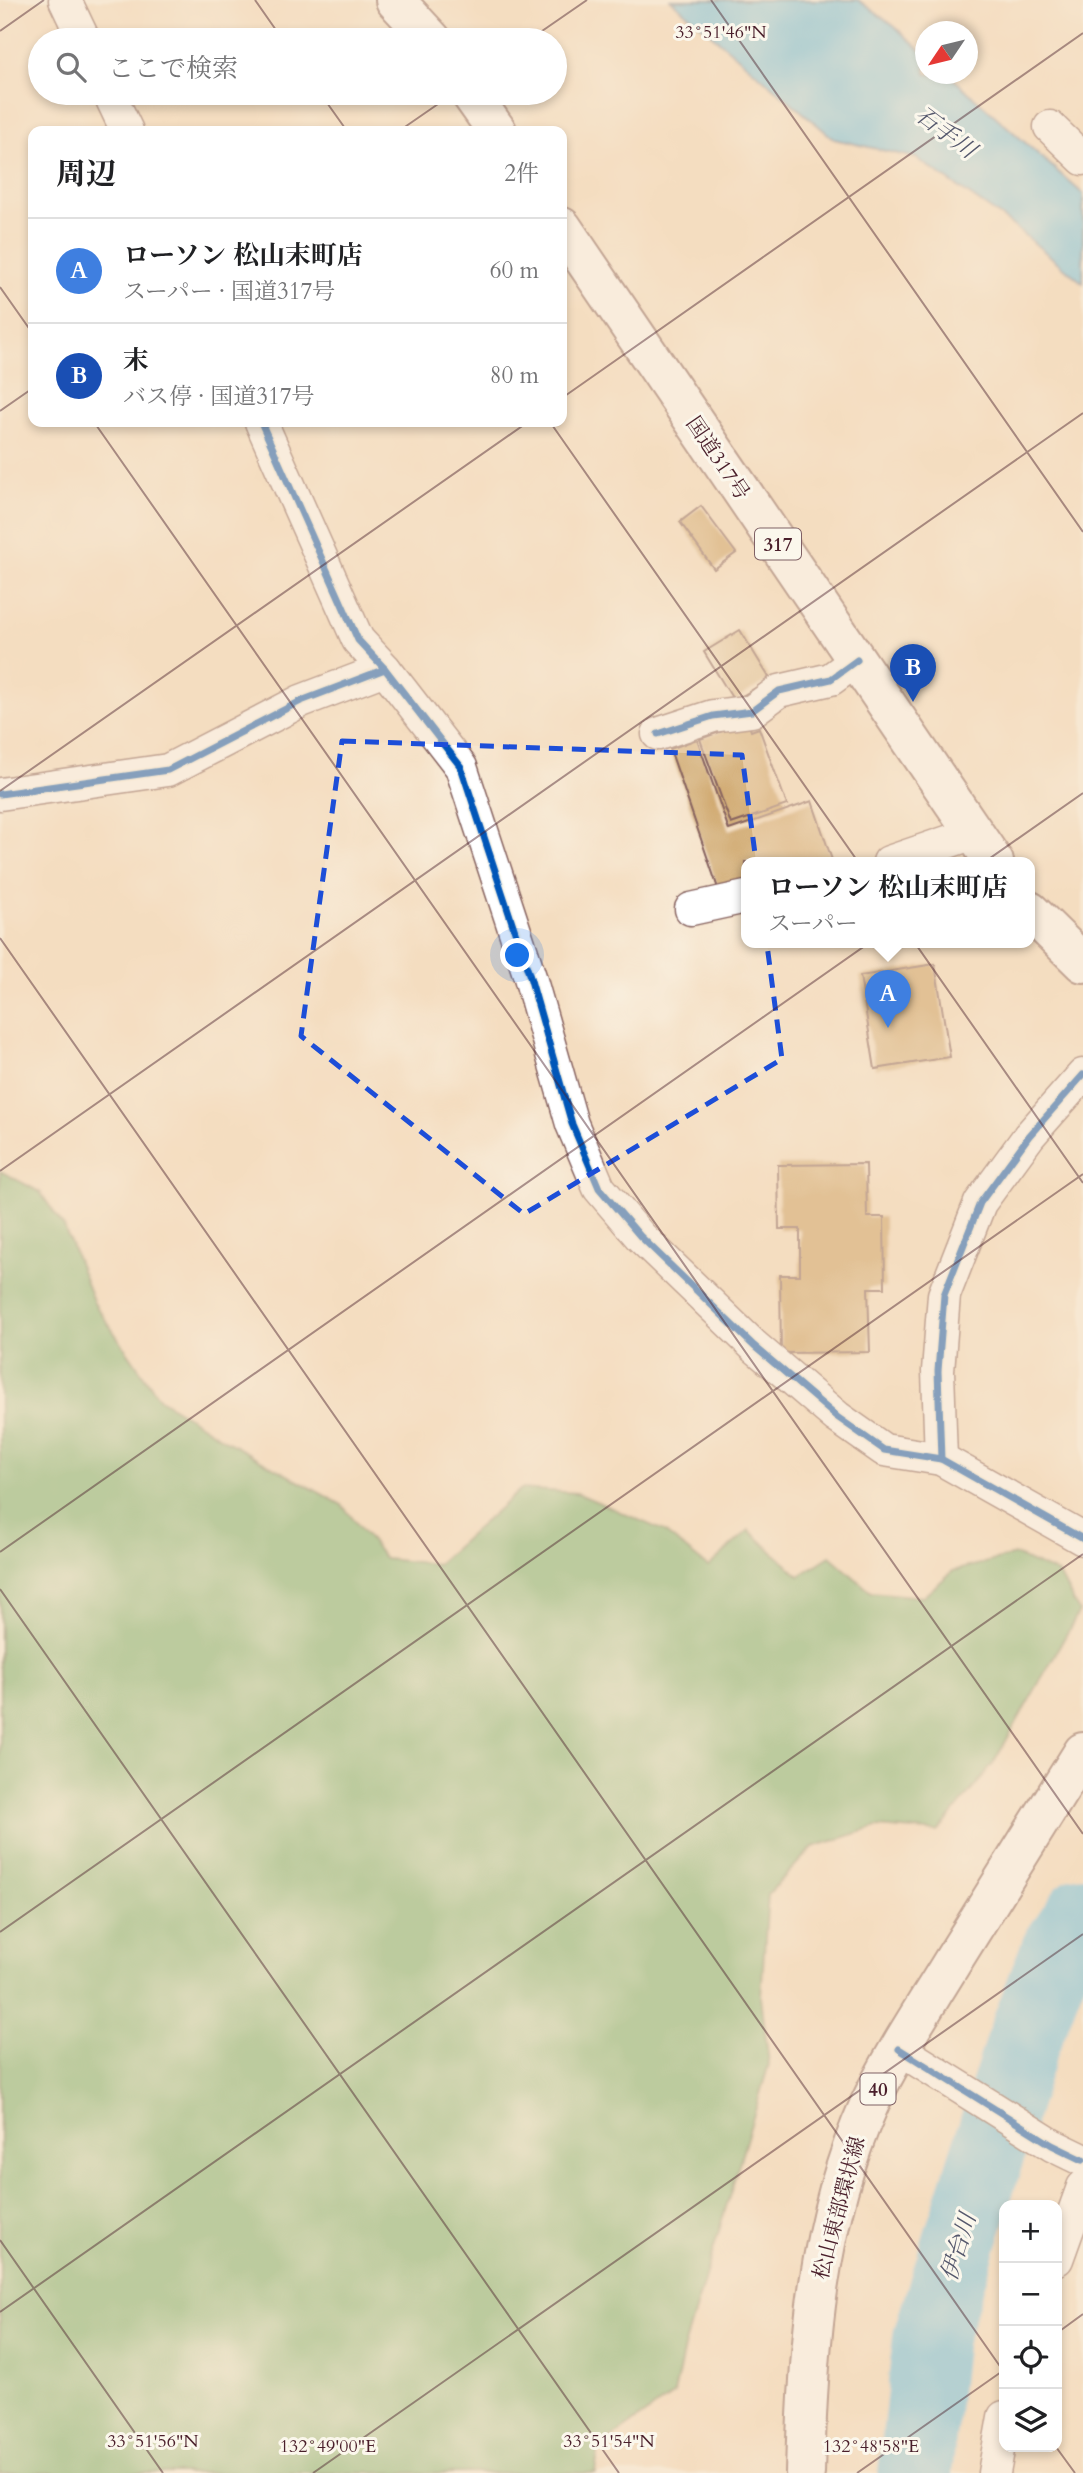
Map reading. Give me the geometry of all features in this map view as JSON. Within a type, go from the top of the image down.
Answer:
[{"type":"main road","points":[[395,0],[421,28]]},
{"type":"main road","points":[[479,105],[493,126]]},
{"type":"main road","name":"国道317号","points":[[567,234],[984,847]]},
{"type":"main road","points":[[1035,916],[1083,964]]},
{"type":"main road","name":"松山東部環状線","points":[[805,2473],[808,2370],[820,2269],[845,2175],[865,2118],[899,2049],[1083,1752]]},
{"type":"street","points":[[65,0],[78,28]]},
{"type":"street","points":[[115,105],[125,126]]},
{"type":"street","points":[[1050,127],[1083,159]]},
{"type":"street","points":[[263,427],[358,640],[385,669],[461,767],[530,977],[572,1124],[599,1188],[659,1254],[754,1346],[836,1417],[884,1450],[941,1459],[1083,1539]]},
{"type":"street","points":[[658,734],[713,716],[752,711],[779,691],[831,679],[857,660]]},
{"type":"street","points":[[0,794],[168,770],[301,701],[385,669]]},
{"type":"street","points":[[921,857],[984,847]]},
{"type":"street","points":[[691,909],[741,898]]},
{"type":"street","points":[[941,1459],[938,1371],[944,1295],[980,1203],[1029,1136],[1083,1075]]},
{"type":"street","points":[[899,2049],[1052,2145],[1083,2160]]},
{"type":"street","points":[[1062,2245],[1083,2187]]},
{"type":"street","points":[[994,2473],[999,2445]]},
{"type":"highlighted area","points":[[342,741],[742,755],[782,1059],[524,1214],[301,1036]]},
{"type":"green space","points":[[0,1171],[40,1192],[64,1227],[94,1303],[160,1399],[228,1442],[342,1505],[385,1559],[437,1564],[521,1489],[577,1493],[662,1530],[708,1567],[749,1530],[799,1576],[830,1556],[871,1592],[923,1597],[953,1571],[1015,1555],[1059,1574],[1079,1612],[993,1764],[938,1832],[877,1827],[813,1847],[768,1894],[761,1996],[769,2064],[685,2344],[674,2394],[599,2447],[595,2473],[0,2473]]},
{"type":"water","name":"石手川","points":[[671,0],[858,0],[915,45],[915,84],[959,84],[1083,194],[1083,283],[1007,221],[916,158],[834,139]]},
{"type":"building","points":[[701,506],[736,553],[714,569],[680,522]]},
{"type":"building","points":[[740,630],[770,679],[734,701],[704,652]]},
{"type":"building","points":[[748,722],[751,731],[759,728],[787,805],[731,824],[700,739]]},
{"type":"building","points":[[697,739],[729,830],[812,801],[831,857],[741,857],[741,891],[721,897],[670,749]]},
{"type":"building","points":[[935,964],[950,1057],[875,1069],[860,976]]},
{"type":"building","points":[[866,1164],[867,1217],[884,1217],[885,1288],[868,1288],[870,1352],[781,1353],[780,1275],[800,1275],[800,1229],[779,1229],[778,1165]]},
{"type":"waterway","name":"伊台川","points":[[915,2473],[930,2337],[1021,2047],[1058,1950],[1083,1913]]},
{"type":"cycle path","points":[[263,427],[358,640],[385,669],[461,767],[530,977],[572,1124],[599,1188],[640,1236],[754,1346],[837,1417],[884,1450],[941,1459],[1083,1539]]},
{"type":"cycle path","points":[[658,734],[713,716],[752,711],[779,691],[831,679],[857,660]]},
{"type":"cycle path","points":[[0,794],[168,770],[301,701],[385,669]]},
{"type":"cycle path","points":[[941,1459],[938,1371],[944,1295],[980,1203],[1029,1136],[1083,1075]]},
{"type":"cycle path","points":[[899,2049],[1052,2145],[1083,2160]]},
{"type":"place","name":"末","points":[[913,702]]},
{"type":"place","name":"ローソン 松山末町店","points":[[888,1028]]}]
